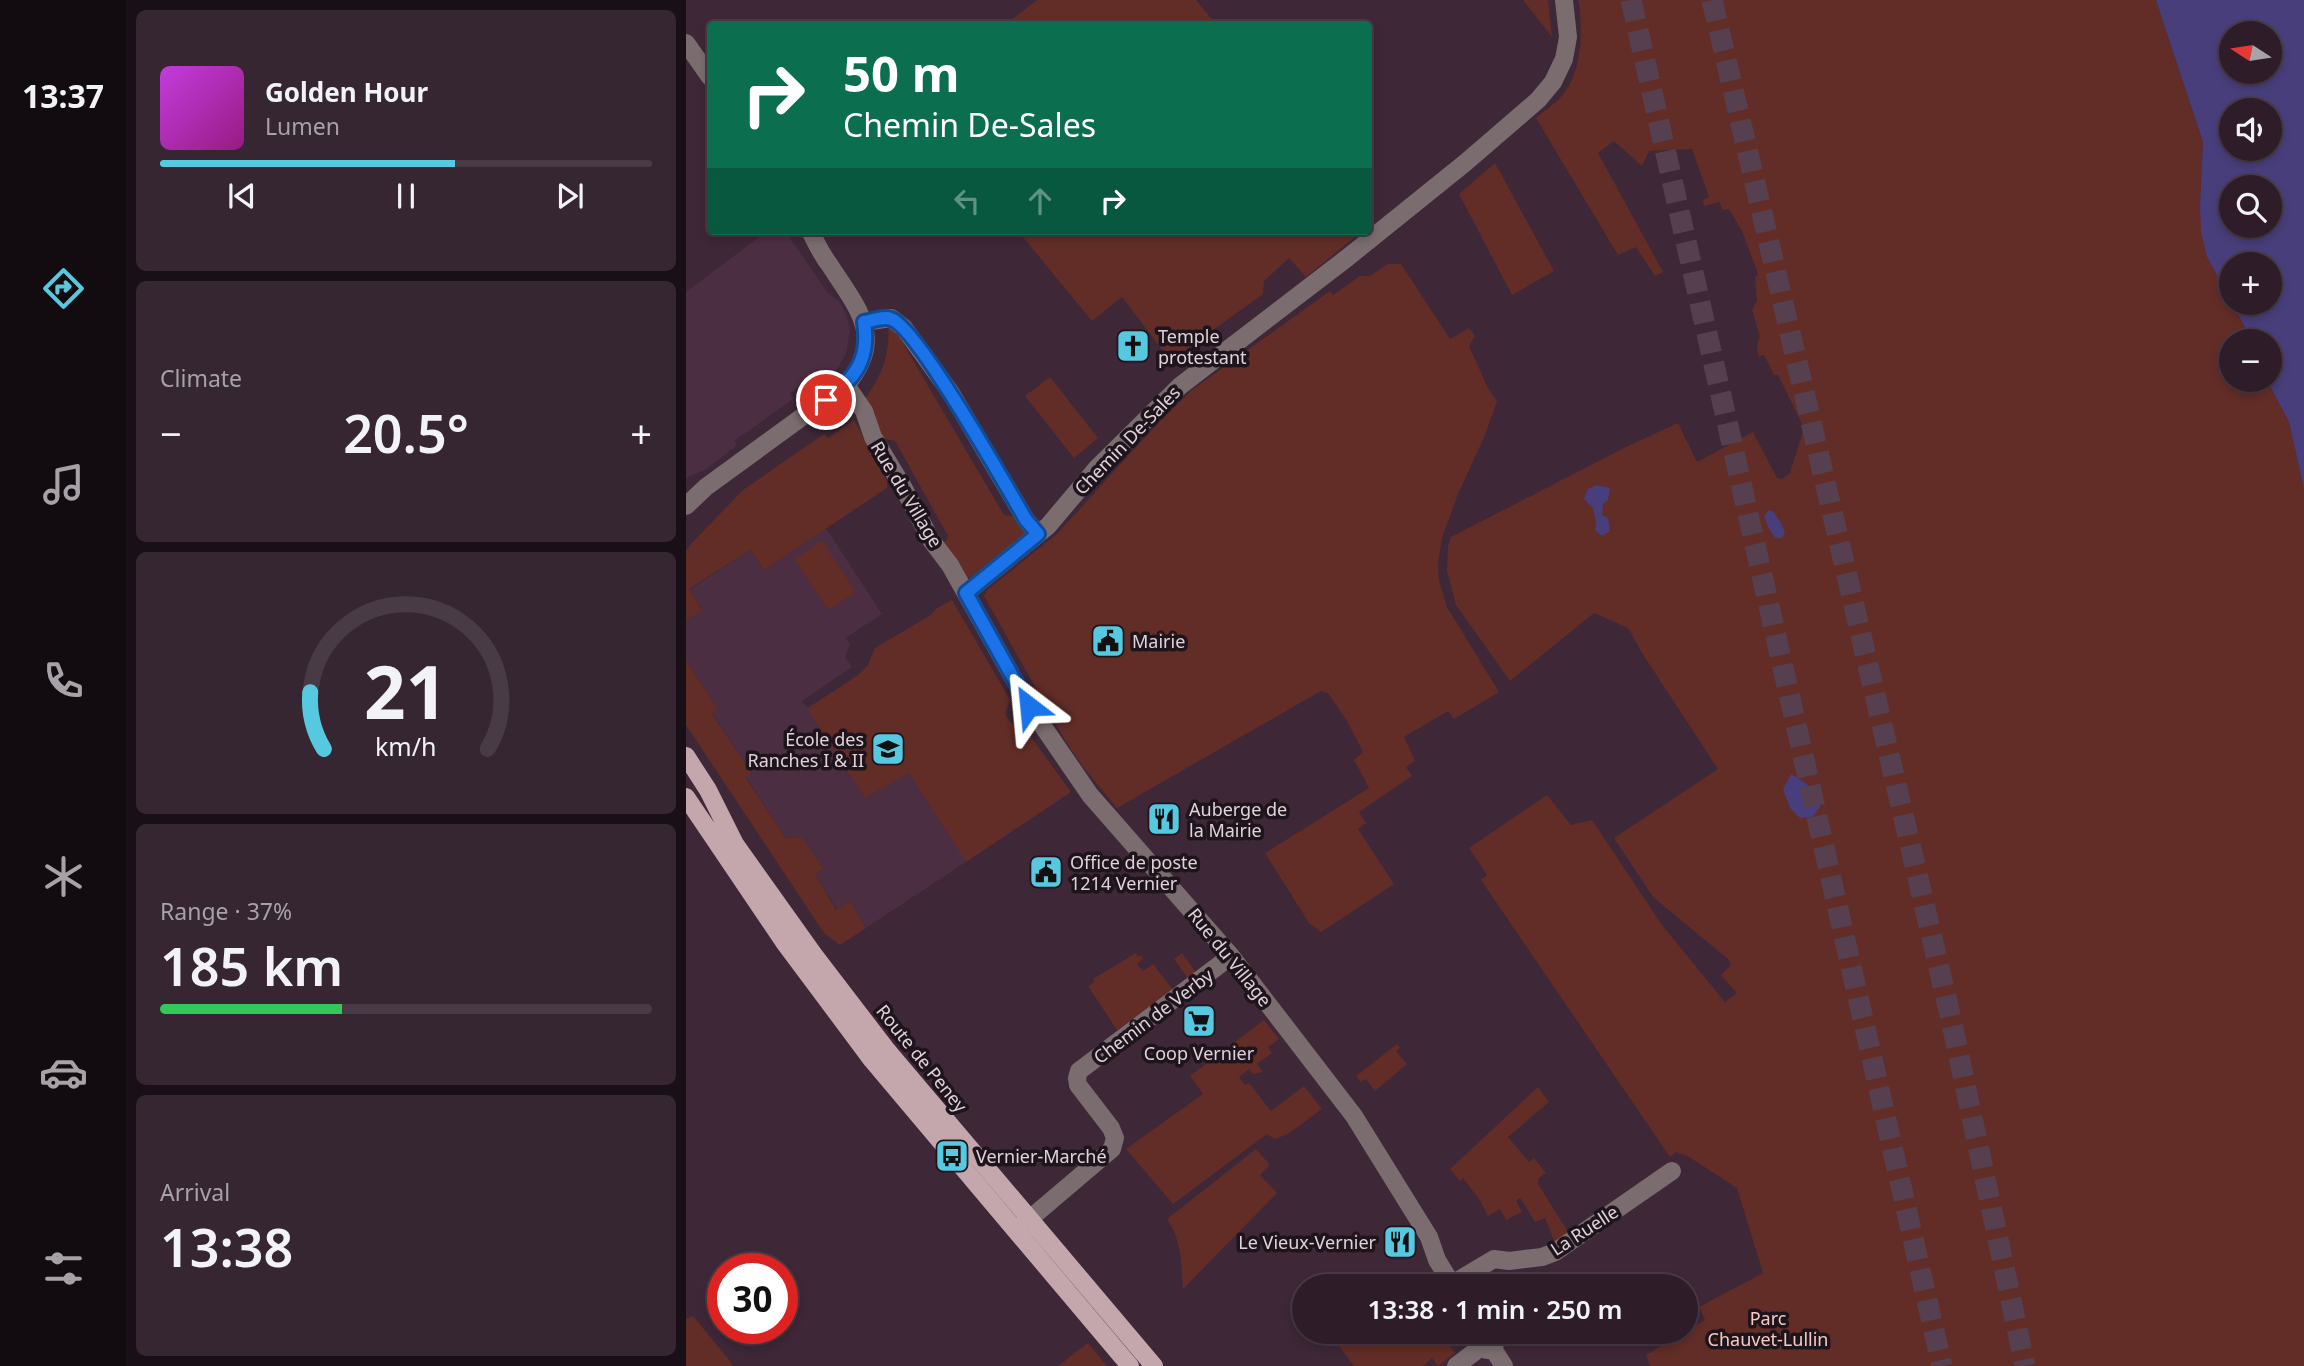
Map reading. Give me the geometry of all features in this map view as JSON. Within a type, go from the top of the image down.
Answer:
[{"type":"main road","name":"Route de Peney","points":[[686,755],[708,790],[735,844],[814,955],[1023,1225],[1027,1246],[1130,1366]]},
{"type":"main road","name":"Route de Peney","points":[[686,797],[784,942],[872,1060],[1154,1366]]},
{"type":"street","name":"Chemin De-Sales","points":[[966,593],[1048,526],[1096,468],[1211,359],[1347,258],[1538,100],[1553,82],[1564,59],[1568,37],[1564,0]]},
{"type":"street","points":[[686,43],[707,73]]},
{"type":"street","points":[[686,506],[706,487],[846,385],[859,368],[866,342],[864,322],[855,301],[829,265],[812,235]]},
{"type":"street","points":[[864,322],[891,318],[904,328],[951,393],[1026,520],[1038,534]]},
{"type":"street","name":"Rue du Village","points":[[846,385],[864,411],[873,437],[931,540],[942,552],[1029,706],[1090,795],[1231,956],[1354,1116],[1429,1237],[1445,1274]]},
{"type":"street","name":"Chemin de Verby","points":[[1023,1225],[1112,1149],[1115,1138],[1111,1128],[1078,1085],[1079,1072],[1231,956]]},
{"type":"street","name":"La Ruelle","points":[[1470,1274],[1494,1259],[1509,1261],[1542,1257],[1555,1252],[1672,1171]]},
{"type":"street","points":[[1455,1366],[1481,1344]]},
{"type":"street","points":[[1487,1344],[1504,1366]]},
{"type":"shaded area","points":[[2156,0],[2304,0],[2304,489],[2289,422],[2273,392],[2282,392],[2282,329],[2246,329],[2238,315],[2282,315],[2282,252],[2219,252],[2219,279],[2207,257],[2201,231],[2203,142]]},
{"type":"shaded area","points":[[762,235],[788,235],[828,293],[840,302],[850,330],[846,354],[832,377],[816,389],[808,380],[790,393],[793,399],[734,441],[737,445],[707,469],[686,478],[686,292]]},
{"type":"shaded area","points":[[1596,485],[1610,488],[1608,500],[1603,504],[1602,515],[1608,518],[1610,531],[1602,536],[1595,530],[1593,508],[1584,499],[1588,489]]},
{"type":"shaded area","points":[[1769,510],[1773,511],[1781,523],[1785,533],[1782,538],[1775,538],[1768,527],[1764,516]]},
{"type":"shaded area","name":"École des Ranches I & II","points":[[826,528],[882,614],[845,638],[850,644],[845,657],[852,667],[802,701],[807,708],[857,676],[868,665],[875,648],[952,600],[1010,700],[1005,714],[1011,723],[1023,726],[1071,792],[866,928],[850,902],[837,910],[815,874],[822,870],[802,837],[786,838],[746,777],[752,773],[712,713],[718,709],[686,660],[686,621],[702,609],[689,590],[750,550],[764,570]]},
{"type":"shaded area","points":[[1791,774],[1810,787],[1817,796],[1820,807],[1812,817],[1800,818],[1790,808],[1783,789]]},
{"type":"green space","points":[[1037,0],[1196,0],[1214,21],[1010,21]]},
{"type":"green space","points":[[1523,0],[1548,0],[1552,37]]},
{"type":"green space","name":"Parc Chauvet-Lullin","points":[[1577,0],[2156,0],[2203,142],[2200,206],[2207,257],[2219,279],[2219,315],[2238,315],[2246,329],[2219,329],[2219,392],[2273,392],[2289,422],[2304,489],[2304,1366],[1650,1366],[1646,1355],[1665,1344],[1698,1344],[1698,1324],[1705,1320],[1699,1307],[1763,1273],[1737,1188],[1689,1157],[1676,1152],[1670,1157],[1481,880],[1487,875],[1469,848],[1547,795],[1571,825],[1592,820],[1662,925],[1725,1002],[1737,993],[1721,975],[1731,965],[1728,959],[1653,897],[1614,838],[1718,769],[1628,628],[1594,613],[1510,681],[1456,605],[1447,571],[1448,546],[1451,537],[1678,423],[1697,462],[1753,432],[1777,478],[1782,479],[1790,473],[1804,428],[1778,375],[1774,375],[1764,355],[1758,356],[1757,343],[1760,337],[1752,310],[1757,301],[1755,277],[1758,274],[1742,231],[1729,209],[1723,210],[1719,202],[1704,206],[1703,200],[1709,197],[1692,149],[1649,151],[1642,166],[1614,141],[1598,153],[1663,272],[1655,276],[1636,247],[1618,255],[1536,118],[1562,96],[1571,82],[1581,37]]},
{"type":"green space","points":[[1495,163],[1554,271],[1512,295],[1459,194]]},
{"type":"green space","points":[[1021,235],[1357,235],[1306,277],[1289,258],[1264,281],[1263,294],[1188,348],[1190,352],[1174,365],[1122,297],[1092,321]]},
{"type":"green space","points":[[1388,264],[1401,264],[1450,339],[1469,328],[1475,336],[1469,346],[1488,388],[1497,401],[1458,494],[1442,538],[1438,563],[1439,581],[1447,607],[1499,692],[1454,719],[1448,711],[1404,737],[1415,761],[1406,767],[1412,776],[1359,812],[1366,823],[1358,829],[1394,884],[1321,932],[1309,923],[1265,853],[1369,788],[1354,760],[1363,752],[1328,693],[1321,691],[1117,808],[1083,767],[1065,740],[984,596],[987,590],[1057,534],[1159,422],[1192,390],[1330,291],[1333,295],[1360,276],[1370,276]]},
{"type":"green space","points":[[888,326],[907,342],[904,345],[1004,515],[1018,517],[1025,528],[1026,535],[1009,551],[1005,549],[971,577],[965,577],[939,540],[946,541],[948,536],[895,441],[880,438],[864,400],[883,366],[888,346]]},
{"type":"green space","points":[[1050,377],[1098,438],[1074,458],[1025,396]]},
{"type":"green space","points":[[854,420],[887,481],[887,488],[764,570],[750,550],[689,589],[702,610],[686,621],[686,551],[691,544],[743,490],[824,434],[828,438]]},
{"type":"green space","points":[[822,540],[856,592],[828,610],[794,559]]},
{"type":"green space","points":[[952,600],[1010,700],[1005,714],[1011,723],[1023,726],[1071,792],[966,862],[909,773],[865,798],[807,709],[857,676],[868,665],[875,648]]},
{"type":"green space","points":[[686,660],[718,709],[712,714],[752,773],[746,778],[786,838],[802,837],[823,869],[815,874],[836,910],[850,901],[866,928],[840,945],[824,933],[686,725]]},
{"type":"green space","points":[[1136,953],[1143,959],[1137,964],[1143,971],[1153,964],[1173,990],[1117,1030],[1088,986],[1094,982],[1093,979]]},
{"type":"green space","points":[[1182,953],[1197,974],[1189,980],[1174,959]]},
{"type":"green space","points":[[1264,1020],[1279,1039],[1268,1047],[1272,1053],[1257,1064],[1263,1072],[1253,1074],[1249,1069],[1239,1077],[1245,1085],[1249,1083],[1271,1111],[1304,1086],[1322,1109],[1288,1134],[1275,1139],[1267,1134],[1173,1204],[1126,1149],[1203,1094],[1190,1076]]},
{"type":"green space","points":[[1397,1044],[1400,1048],[1396,1051],[1407,1064],[1375,1091],[1366,1079],[1361,1082],[1356,1076]]},
{"type":"green space","points":[[1538,1087],[1549,1102],[1508,1137],[1529,1162],[1534,1158],[1546,1173],[1539,1178],[1538,1184],[1570,1235],[1555,1243],[1545,1218],[1535,1222],[1520,1198],[1516,1201],[1522,1212],[1506,1220],[1500,1209],[1488,1216],[1463,1178],[1460,1181],[1450,1169]]},
{"type":"green space","points":[[1256,1149],[1270,1165],[1260,1175],[1277,1193],[1183,1289],[1176,1235],[1167,1219]]},
{"type":"green space","points":[[693,1316],[707,1333],[707,1344],[716,1344],[733,1366],[686,1366],[686,1319]]},
{"type":"green space","points":[[1088,1343],[1107,1366],[1058,1366]]},
{"type":"green space","points":[[1338,1344],[1449,1344],[1455,1353],[1438,1366],[1432,1358],[1423,1366],[1354,1366]]},
{"type":"tunnel","points":[[1631,0],[1942,1366]]},
{"type":"tunnel","points":[[1712,0],[1951,1019],[2025,1366]]},
{"type":"place","name":"Temple protestant","points":[[1133,346]]},
{"type":"place","name":"Mairie","points":[[1108,641]]},
{"type":"place","name":"École des Ranches I & II","points":[[888,749]]},
{"type":"place","name":"Auberge de la Mairie","points":[[1164,819]]},
{"type":"place","name":"Office de poste 1214 Vernier","points":[[1046,872]]},
{"type":"place","name":"Coop Vernier","points":[[1199,1021]]},
{"type":"place","name":"Vernier-Marché","points":[[952,1156]]},
{"type":"place","name":"Le Vieux-Vernier","points":[[1400,1242]]},
{"type":"route","points":[[826,400],[846,385],[859,368],[866,342],[864,322],[883,318],[891,318],[904,328],[951,393],[1026,520],[1038,534],[966,593],[1029,706]]}]
